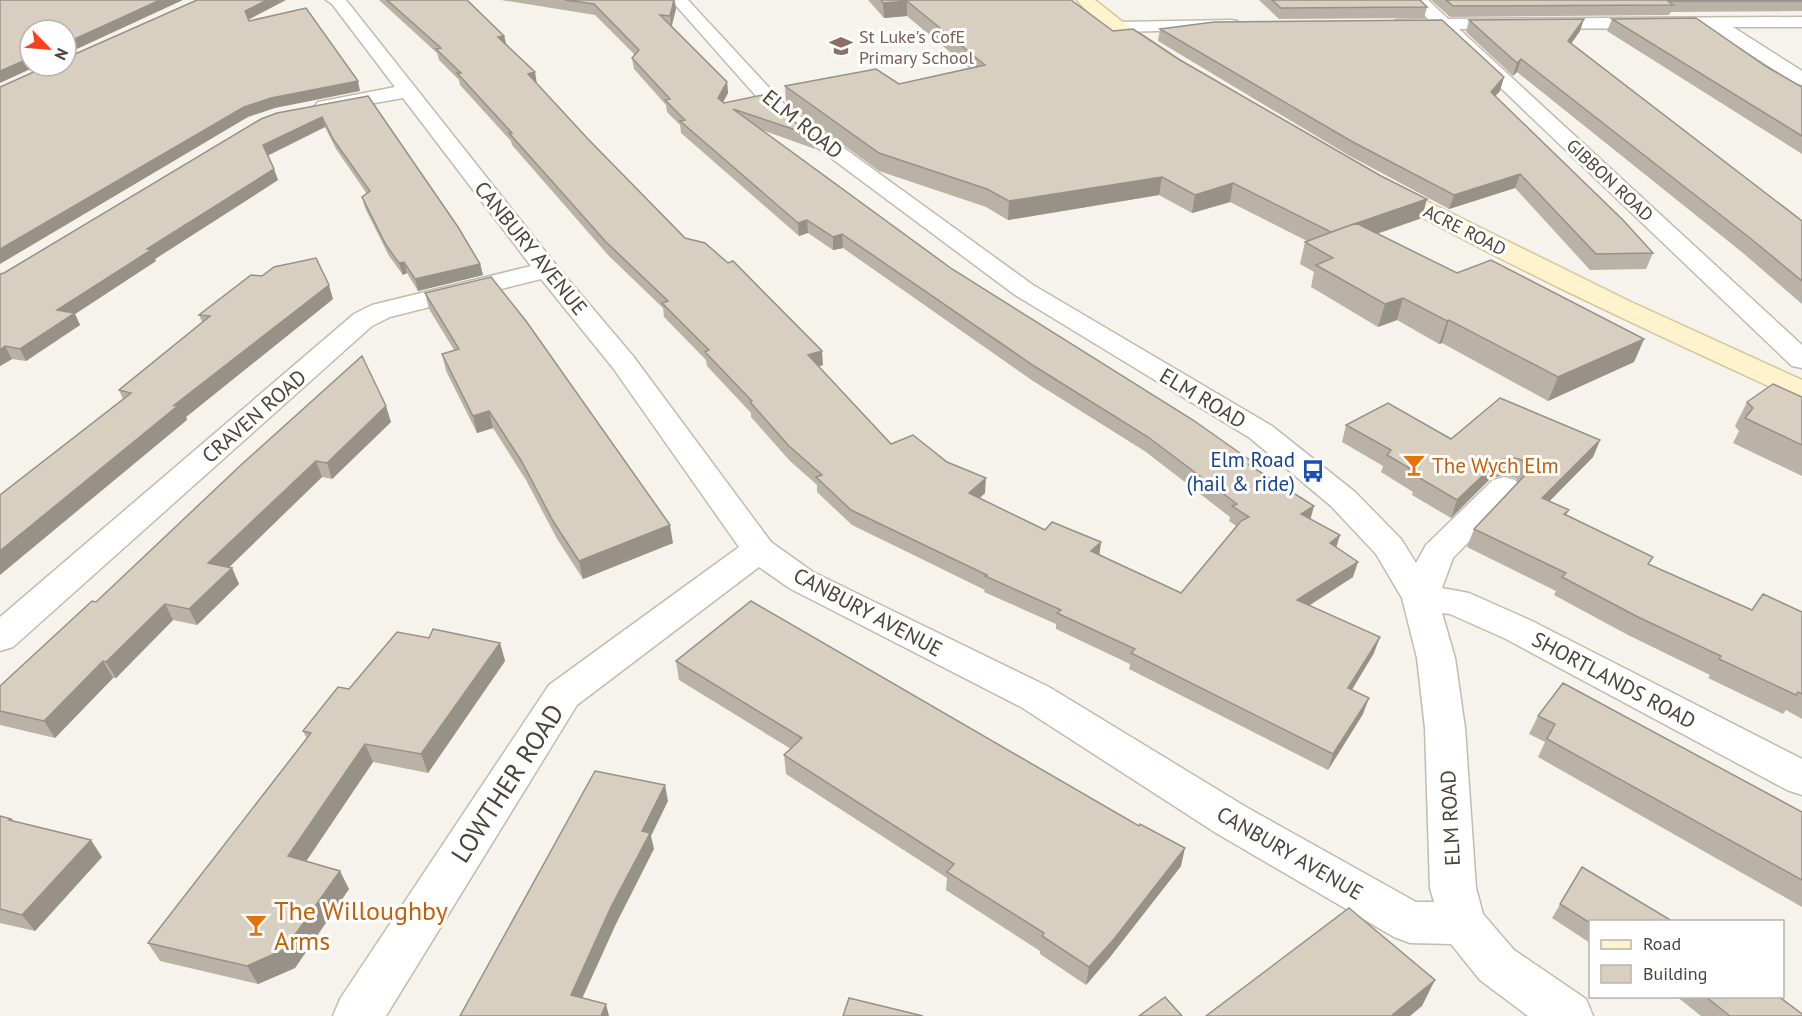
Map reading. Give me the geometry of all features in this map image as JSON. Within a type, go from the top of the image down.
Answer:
[{"type":"street","name":"CANBURY AVENUE","points":[[334,0],[338,1],[547,270],[623,362],[759,550],[801,580],[1035,697],[1231,820],[1410,922],[1463,924]]},
{"type":"street","name":"ELM ROAD","points":[[679,0],[779,110],[1024,290],[1270,440],[1343,499],[1389,548],[1420,598],[1436,658],[1445,728],[1453,888],[1463,924],[1497,965],[1568,1016]]},
{"type":"street","points":[[1085,0],[1118,27],[1178,66]]},
{"type":"street","name":"GIBBON ROAD","points":[[1418,0],[1802,360]]},
{"type":"street","points":[[1689,8],[1802,79]]},
{"type":"street","points":[[1384,24],[1802,22]]},
{"type":"street","points":[[1118,27],[1253,25]]},
{"type":"street","points":[[307,110],[407,91]]},
{"type":"street","name":"ACRE ROAD","points":[[1368,178],[1440,219],[1802,391]]},
{"type":"street","name":"CRAVEN ROAD","points":[[0,638],[363,320],[381,311],[547,270]]},
{"type":"street","points":[[1420,598],[1438,553],[1504,487]]},
{"type":"street","name":"LOWTHER ROAD","points":[[358,1016],[563,695],[759,550]]},
{"type":"street","name":"SHORTLANDS ROAD","points":[[1420,598],[1456,602],[1519,630],[1802,778]]},
{"type":"building","points":[[0,0],[160,0],[78,38],[78,18],[18,18],[18,63],[0,71]]},
{"type":"building","points":[[197,0],[267,0],[245,11],[249,21],[306,8],[358,81],[271,98],[244,107],[0,249],[0,87],[20,78],[78,78],[78,53]]},
{"type":"building","points":[[387,0],[467,0],[504,36],[498,37],[535,72],[528,74],[685,238],[705,243],[728,263],[733,261],[822,351],[808,355],[891,444],[913,435],[947,462],[986,478],[969,493],[1045,530],[1052,522],[1101,542],[1091,551],[1181,593],[1241,521],[1249,517],[1232,506],[1237,504],[1148,437],[1034,366],[842,234],[833,237],[807,220],[798,223],[680,121],[685,120],[665,100],[670,99],[632,58],[639,50],[594,4],[565,0],[674,0],[670,16],[660,15],[727,82],[718,98],[724,103],[762,95],[770,104],[814,136],[733,109],[952,269],[1193,420],[1254,463],[1249,465],[1314,506],[1301,514],[1340,535],[1330,543],[1358,562],[1297,600],[1380,637],[1348,688],[1369,698],[1333,754],[1131,653],[1135,649],[1057,613],[1061,610],[985,576],[987,575],[851,510],[816,477],[822,475],[789,446],[750,402],[752,401],[705,352],[709,350],[662,303],[668,301],[606,242],[509,133],[512,133],[457,73],[461,73],[436,49],[441,48]]},
{"type":"building","points":[[881,0],[1071,0],[1113,31],[1133,29],[1180,60],[1381,176],[1427,199],[1331,232],[1233,183],[1195,195],[1162,177],[1009,201],[987,189],[879,153],[785,86],[876,69],[899,84],[985,65],[907,1],[883,3]]},
{"type":"building","points":[[1272,0],[1420,0],[1427,7],[1281,8]]},
{"type":"building","points":[[1446,0],[1802,1],[1668,1],[1673,5],[1453,6]]},
{"type":"building","points":[[1696,18],[1767,67],[1802,87],[1802,136],[1612,19]]},
{"type":"building","points":[[1584,19],[1568,41],[1802,221],[1802,281],[1521,59],[1517,63],[1469,20]]},
{"type":"building","points":[[1442,20],[1504,77],[1491,92],[1623,220],[1653,253],[1596,254],[1520,174],[1454,195],[1351,141],[1160,29],[1214,22]]},
{"type":"building","points":[[368,96],[458,227],[480,264],[415,279],[404,262],[399,263],[386,245],[362,197],[370,191],[333,139],[322,117],[263,145],[274,169],[147,249],[151,250],[57,310],[75,313],[20,349],[5,346],[0,350],[0,274],[261,119],[277,113]]},
{"type":"building","points":[[1356,223],[1457,273],[1491,260],[1644,339],[1558,377],[1403,298],[1385,304],[1316,265],[1333,258],[1305,242]]},
{"type":"building","points":[[316,258],[329,285],[173,406],[180,404],[0,551],[0,495],[131,393],[119,390],[210,316],[199,315],[251,275],[262,276],[274,267]]},
{"type":"building","points":[[491,277],[526,321],[670,525],[579,561],[553,521],[522,462],[489,411],[473,416],[442,354],[459,349],[425,293]]},
{"type":"building","points":[[362,356],[386,406],[327,463],[316,461],[208,563],[232,568],[189,609],[165,604],[106,662],[103,661],[44,721],[0,711],[0,686],[92,601],[96,602],[242,464]]},
{"type":"building","points":[[1773,384],[1802,397],[1802,445],[1745,418],[1753,408],[1747,402]]},
{"type":"building","points":[[1500,398],[1600,440],[1542,498],[1569,510],[1564,514],[1653,557],[1648,564],[1752,610],[1763,594],[1802,612],[1802,694],[1798,692],[1796,695],[1719,659],[1721,656],[1638,617],[1562,577],[1566,573],[1474,529],[1529,471],[1522,460],[1510,457],[1498,461],[1457,500],[1387,455],[1391,450],[1346,425],[1388,403],[1451,439]]},
{"type":"building","points":[[751,601],[1139,826],[1140,824],[1185,848],[1114,939],[1089,967],[1042,936],[1044,933],[947,872],[954,864],[784,755],[802,738],[676,661]]},
{"type":"building","points":[[433,629],[500,643],[421,754],[365,744],[288,856],[340,871],[285,949],[247,966],[148,943],[311,733],[303,731],[338,687],[349,689],[397,632],[429,638]]},
{"type":"building","points":[[1563,683],[1802,812],[1802,880],[1547,739],[1555,724],[1538,716]]},
{"type":"building","points":[[595,771],[665,785],[642,831],[650,833],[611,907],[571,995],[606,1004],[601,1016],[460,1016]]},
{"type":"building","points":[[0,816],[91,840],[22,915],[0,909]]},
{"type":"building","points":[[1582,867],[1670,920],[1589,920],[1589,922],[1560,904]]},
{"type":"building","points":[[1349,908],[1435,980],[1391,1016],[1206,1016]]},
{"type":"building","points":[[1165,997],[1182,1016],[1139,1016]]},
{"type":"building","points":[[849,998],[923,1016],[843,1016]]},
{"type":"building","points":[[1708,998],[1781,998],[1802,1014],[1802,1016],[1730,1016]]},
{"type":"place","name":"St Luke's CofE Primary School","points":[[841,46]]},
{"type":"place","name":"The Wych Elm","points":[[1414,465]]},
{"type":"place","name":"Elm Road (hail & ride)","points":[[1313,471]]},
{"type":"place","name":"The Willoughby Arms","points":[[256,925]]}]
